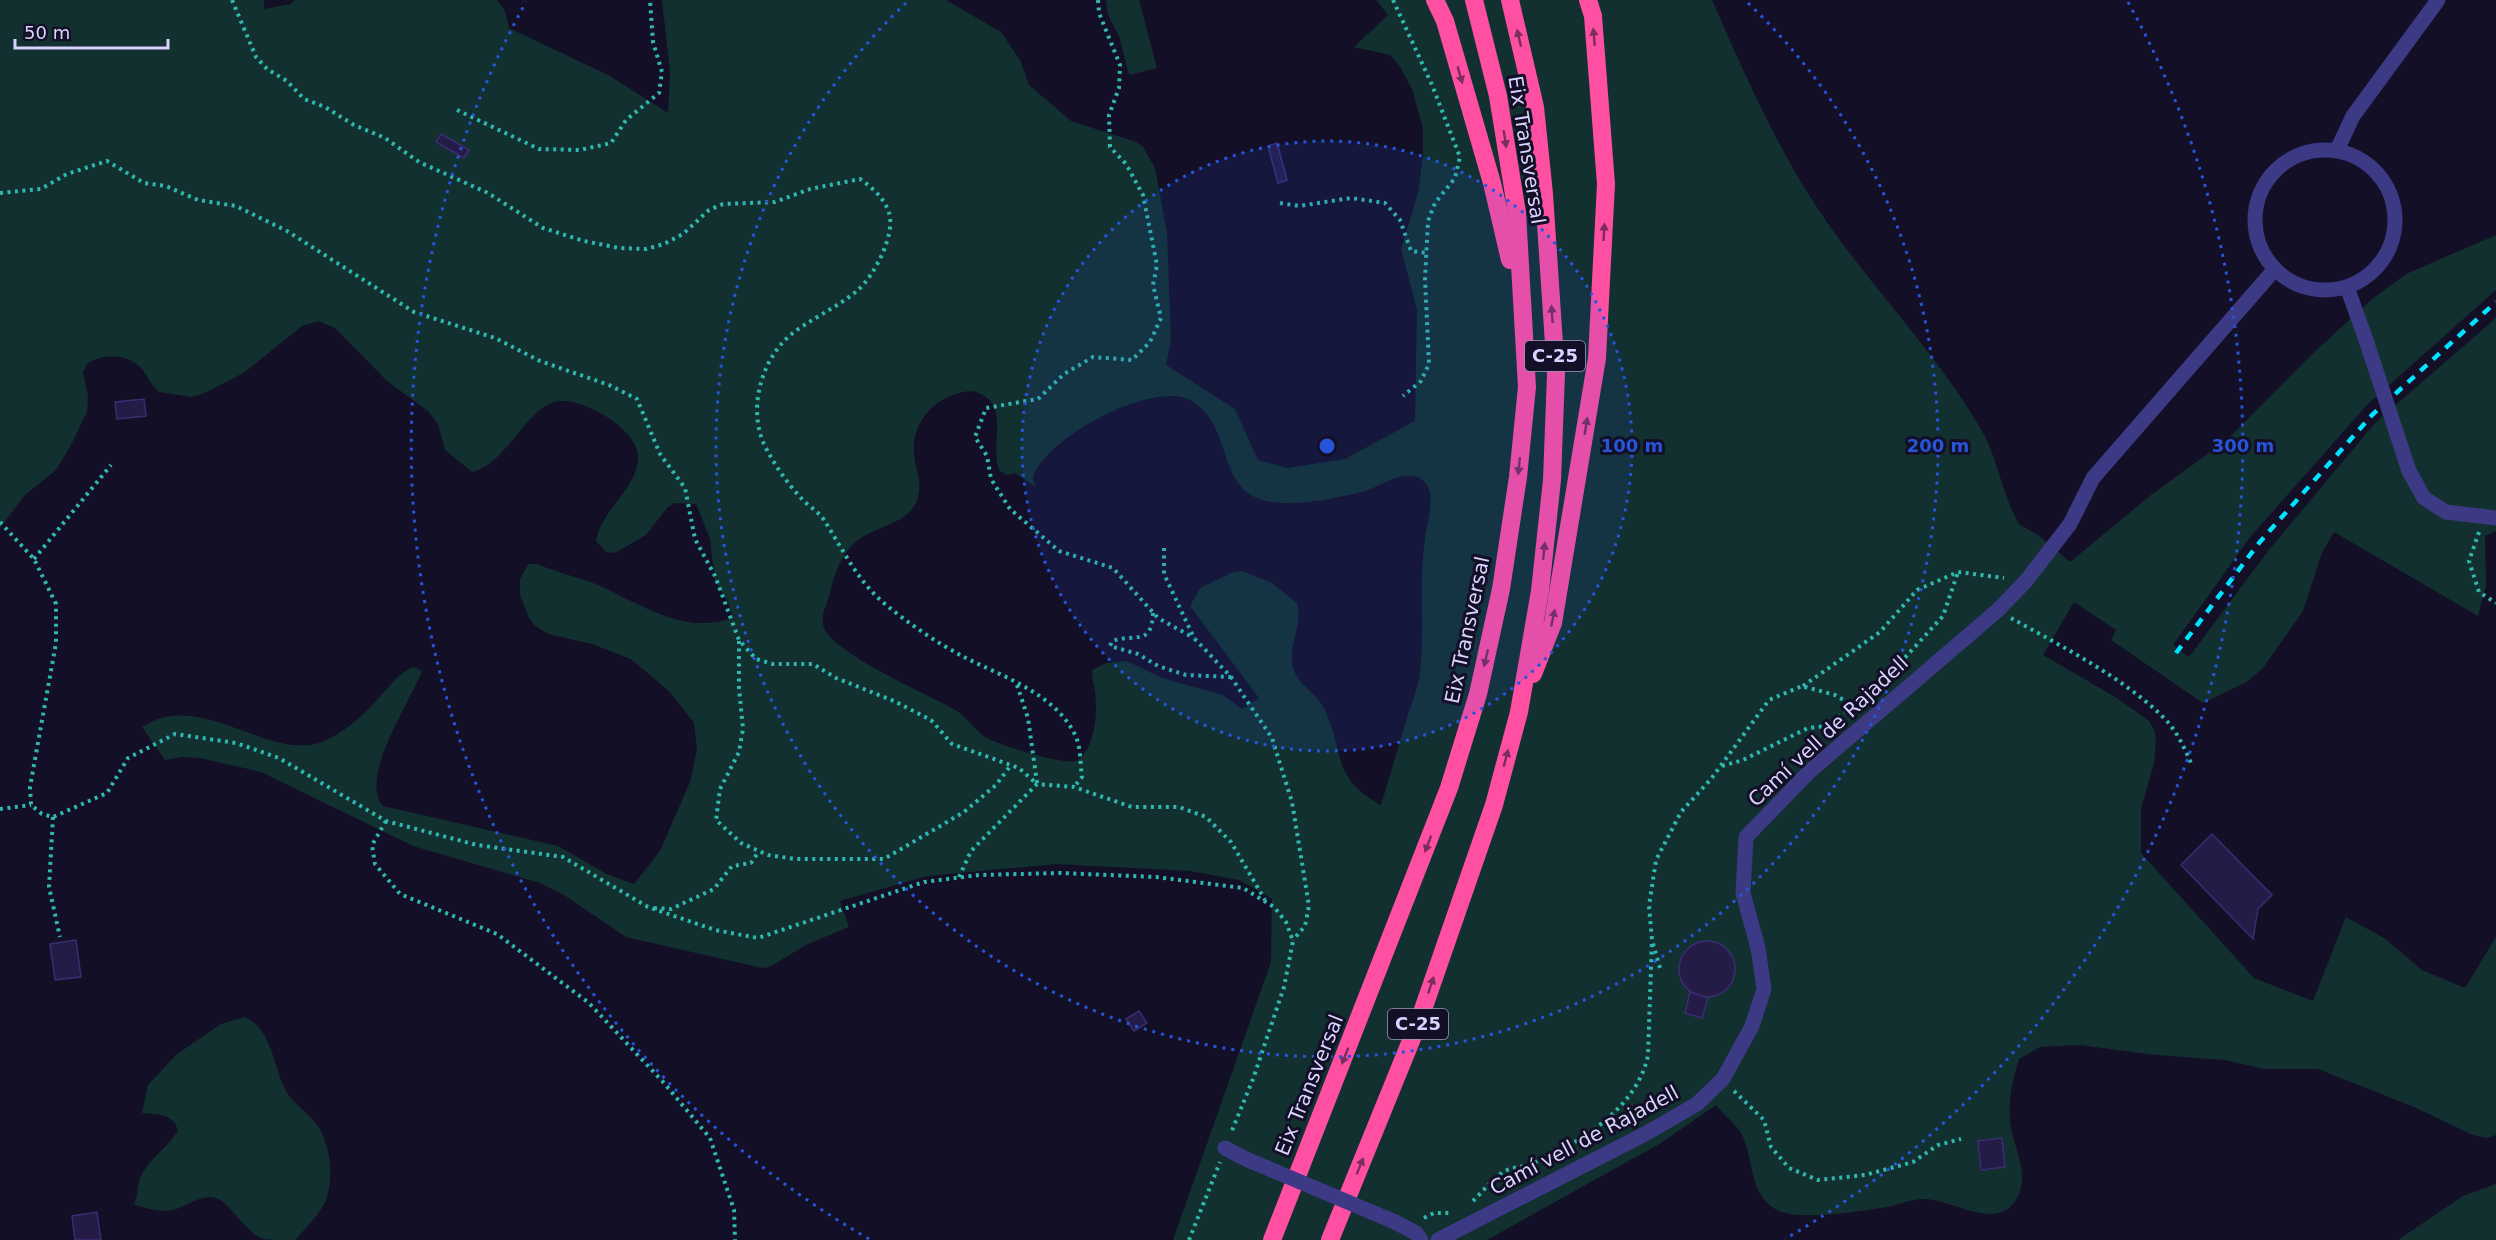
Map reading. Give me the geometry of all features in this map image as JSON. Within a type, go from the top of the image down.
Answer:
[{"type":"highway","points":[[1435,0],[1444,21],[1509,246],[1527,387]]},
{"type":"highway","name":"Eix Transversal","points":[[1272,1240],[1449,788],[1478,694],[1501,590],[1518,477],[1527,387],[1517,213],[1498,96],[1474,0]]},
{"type":"highway","name":"Eix Transversal","points":[[1330,1240],[1419,1021],[1494,805],[1519,712],[1540,591],[1552,480],[1556,374],[1544,194],[1535,107],[1510,0]]},
{"type":"highway","points":[[1519,712],[1553,623],[1597,358],[1606,184],[1593,16],[1588,0]]},
{"type":"street","points":[[2337,150],[2353,116],[2438,0]]},
{"type":"street","points":[[2337,150],[2368,163],[2379,175],[2388,189],[2395,208],[2395,228],[2385,256],[2365,278],[2347,287],[2328,290],[2308,288],[2290,281],[2275,269],[2262,252],[2256,232],[2255,211],[2261,190],[2284,162],[2301,153],[2337,150]]},
{"type":"street","name":"Camí vell de Rajadell","points":[[1438,1240],[1645,1134],[1697,1104],[1723,1079],[1752,1026],[1764,989],[1758,948],[1743,893],[1746,837],[1809,772],[1998,610],[2026,580],[2070,524],[2093,478],[2275,269]]},
{"type":"street","points":[[2347,287],[2409,471],[2424,498],[2446,512],[2490,518]]},
{"type":"street","points":[[1225,1148],[1395,1222],[1418,1236]]},
{"type":"path","points":[[232,0],[256,57],[267,69],[287,81],[304,99],[326,106],[354,125],[385,138],[419,162],[488,193],[551,231],[609,246],[646,249],[664,244],[683,234],[709,210],[723,204],[775,202],[810,189],[860,179],[874,190],[889,212],[891,221],[877,267],[854,293],[786,339],[766,369],[759,386],[758,426],[767,451],[781,473],[800,497],[824,520],[839,548],[880,600],[955,651],[1046,700],[1073,731],[1078,745],[1082,777],[1074,787]]},
{"type":"path","points":[[457,110],[539,149],[580,150],[611,142],[626,120],[659,93],[662,72],[653,42],[650,0]]},
{"type":"path","points":[[1098,0],[1099,13],[1120,64],[1119,88],[1109,115],[1110,147],[1126,164],[1143,195],[1157,265],[1153,285],[1161,318],[1150,342],[1132,360],[1093,357],[1064,374],[1038,399],[986,408],[975,437],[987,456],[991,479],[1010,508],[1059,551],[1113,568],[1158,618],[1194,638],[1231,677],[1272,738],[1292,802],[1309,906],[1305,927],[1293,941],[1284,987],[1253,1079],[1189,1240]]},
{"type":"path","points":[[1393,0],[1432,84],[1460,157],[1455,178],[1435,203],[1428,221],[1425,279],[1429,364],[1421,381],[1403,396]]},
{"type":"path","points":[[0,193],[41,189],[67,174],[107,161],[144,183],[166,186],[198,200],[236,206],[287,231],[414,312],[495,338],[540,361],[609,385],[637,399],[660,454],[685,488],[695,539],[715,576],[739,640],[739,687],[743,729],[739,753],[720,789],[716,820],[741,843],[759,851],[795,860],[884,859],[963,812],[996,785],[1011,765]]},
{"type":"path","points":[[1280,203],[1299,206],[1351,198],[1385,203],[1400,220],[1412,251],[1427,253]]},
{"type":"path","points":[[34,559],[111,465]]},
{"type":"path","points":[[2490,518],[2469,561],[2479,592],[2496,603]]},
{"type":"path","points":[[0,522],[34,559],[57,604],[56,633],[30,787],[31,805]]},
{"type":"path","points":[[1164,548],[1164,574],[1194,638]]},
{"type":"path","points":[[1720,766],[1743,760],[1808,728],[1827,726],[1881,685],[1943,616],[1958,572]]},
{"type":"path","points":[[1472,1203],[1509,1168],[1534,1163],[1564,1148],[1614,1112],[1632,1094],[1643,1072],[1648,1055],[1652,940],[1649,906],[1656,860],[1681,812],[1720,766],[1770,700],[1802,686],[1880,632],[1902,603],[1917,590],[1958,572],[2026,580]]},
{"type":"path","points":[[1998,610],[2133,692],[2164,717],[2182,742],[2191,763]]},
{"type":"path","points":[[1153,612],[1153,627],[1146,636],[1133,639],[1120,638],[1112,641],[1110,646],[1138,654],[1158,666],[1186,675],[1231,677]]},
{"type":"path","points":[[739,640],[756,659],[773,664],[813,664],[836,678],[894,701],[931,720],[952,744],[1011,765],[1037,784],[1074,787],[1132,807],[1179,807],[1206,817],[1231,842],[1267,902],[1286,922],[1293,941]]},
{"type":"path","points":[[1016,684],[1028,718],[1037,784]]},
{"type":"path","points":[[1802,686],[1835,695],[1872,717]]},
{"type":"path","points":[[0,809],[31,805],[42,814],[53,817],[107,793],[128,759],[175,734],[236,742],[279,758],[387,821],[477,845],[563,857],[648,907],[715,930],[758,938],[924,882],[959,878],[1061,873],[1156,877],[1243,888],[1267,902]]},
{"type":"path","points":[[959,878],[971,851],[1037,784]]},
{"type":"path","points":[[53,817],[49,852],[49,887],[60,938]]},
{"type":"path","points":[[387,821],[372,845],[375,864],[400,894],[497,934],[589,1003],[664,1083],[710,1138],[734,1210],[735,1240]]},
{"type":"path","points":[[648,907],[670,909],[714,889],[732,866],[751,863],[759,851]]},
{"type":"path","points":[[1652,940],[1660,968]]},
{"type":"path","points":[[1723,1079],[1764,1120],[1772,1147],[1789,1168],[1818,1180],[1865,1175],[1913,1162],[1938,1145],[1961,1139]]},
{"type":"path","points":[[1418,1236],[1425,1216],[1456,1213]]},
{"type":"green space","points":[[0,0],[264,0],[264,9],[291,4],[294,0],[497,0],[505,11],[509,28],[610,76],[668,113],[670,72],[662,0],[946,0],[1001,32],[1020,60],[1029,85],[1071,121],[1136,142],[1143,147],[1155,168],[1167,233],[1171,340],[1166,365],[1235,409],[1258,460],[1287,468],[1345,459],[1415,421],[1417,310],[1401,249],[1418,193],[1423,156],[1423,128],[1412,89],[1399,65],[1390,55],[1354,47],[1388,15],[1376,0],[1712,0],[1766,119],[1824,219],[1961,397],[1987,440],[2009,502],[2020,525],[2038,535],[2070,562],[2151,495],[2227,440],[2309,357],[2372,299],[2406,274],[2496,235],[2496,290],[2368,404],[2251,536],[2173,645],[2189,657],[2268,551],[2376,422],[2496,318],[2496,531],[2485,536],[2486,585],[2478,616],[2334,532],[2322,553],[2303,611],[2263,668],[2245,683],[2203,703],[2111,640],[2116,630],[2074,602],[2043,655],[2117,698],[2148,720],[2154,729],[2156,741],[2154,763],[2141,809],[2141,853],[2254,978],[2313,1001],[2346,917],[2384,938],[2422,970],[2465,988],[2496,937],[2496,1135],[2486,1138],[2473,1135],[2414,1107],[2318,1069],[2264,1069],[2225,1060],[2156,1055],[2079,1045],[2040,1047],[2019,1059],[2015,1074],[2010,1097],[2010,1121],[2021,1168],[2021,1187],[2010,1207],[1999,1213],[1974,1212],[1935,1200],[1923,1199],[1863,1211],[1832,1214],[1802,1215],[1779,1211],[1769,1204],[1757,1186],[1745,1141],[1740,1131],[1716,1105],[1661,1143],[1487,1240],[1173,1240],[1271,962],[1272,899],[1239,880],[1190,871],[1056,864],[927,876],[840,901],[849,927],[808,944],[769,967],[762,968],[626,937],[564,895],[540,883],[413,846],[261,772],[200,758],[182,757],[165,760],[142,727],[163,718],[184,715],[205,718],[269,740],[310,745],[328,739],[347,728],[371,707],[398,677],[414,667],[422,671],[381,759],[377,778],[377,794],[383,806],[558,846],[607,874],[634,884],[660,851],[690,782],[697,750],[694,723],[670,692],[631,659],[592,644],[548,634],[534,625],[520,595],[520,579],[528,564],[537,564],[599,585],[668,617],[700,623],[733,618],[728,602],[715,581],[710,539],[696,504],[674,503],[667,508],[646,535],[615,553],[606,552],[596,541],[599,529],[633,478],[638,456],[635,445],[628,434],[604,415],[575,403],[562,401],[551,403],[531,418],[494,460],[472,472],[445,450],[438,424],[428,411],[387,381],[335,328],[318,321],[302,326],[245,372],[207,392],[192,397],[159,392],[135,363],[122,357],[107,356],[87,364],[83,372],[88,396],[87,412],[56,470],[24,496],[0,528]],"holes":[[[972,391],[985,396],[996,413],[999,470],[1006,475],[1015,473],[1036,487],[1033,478],[1041,463],[1057,446],[1078,430],[1128,405],[1153,398],[1175,396],[1192,401],[1207,414],[1216,430],[1235,478],[1246,491],[1261,500],[1285,503],[1325,500],[1365,491],[1406,476],[1424,481],[1429,491],[1430,504],[1423,556],[1422,644],[1419,679],[1381,805],[1354,785],[1342,764],[1325,710],[1301,682],[1294,670],[1292,654],[1298,625],[1297,603],[1272,583],[1242,571],[1233,572],[1200,588],[1190,606],[1259,698],[1242,709],[1223,695],[1162,678],[1127,661],[1106,663],[1092,670],[1096,709],[1092,738],[1084,754],[1078,760],[1072,761],[1036,755],[991,740],[957,711],[881,672],[842,647],[829,635],[823,624],[823,616],[835,574],[845,554],[861,538],[901,519],[915,504],[919,493],[919,478],[914,441],[923,419],[939,402],[949,396]]]},
{"type":"green space","points":[[1106,0],[1139,0],[1157,68],[1129,75],[1119,36],[1108,15]]},
{"type":"green space","points":[[245,1017],[260,1029],[266,1038],[287,1093],[317,1125],[326,1143],[330,1163],[330,1185],[327,1195],[324,1204],[295,1240],[263,1239],[249,1230],[221,1200],[215,1198],[201,1199],[179,1208],[162,1211],[134,1204],[139,1179],[178,1131],[169,1118],[142,1113],[148,1085],[177,1054],[221,1024]]},
{"type":"green space","points":[[2496,1184],[2496,1240],[2398,1240],[2463,1196]]},
{"type":"building","points":[[441,134],[469,150],[464,158],[436,142]]},
{"type":"building","points":[[1277,143],[1287,180],[1278,183],[1268,146]]},
{"type":"building","points":[[144,399],[146,416],[117,419],[115,402]]},
{"type":"building","points":[[2212,834],[2272,895],[2258,909],[2253,939],[2181,865]]},
{"type":"building","points":[[76,940],[81,977],[55,980],[50,944]]},
{"type":"building","points":[[1707,941],[1718,943],[1727,949],[1733,958],[1735,969],[1733,980],[1727,989],[1718,995],[1707,997],[1696,995],[1687,989],[1681,980],[1679,969],[1681,958],[1687,949],[1696,943]]},
{"type":"building","points":[[1690,992],[1708,998],[1702,1018],[1685,1013]]},
{"type":"building","points":[[1139,1011],[1147,1023],[1134,1031],[1126,1019]]},
{"type":"building","points":[[2002,1138],[2005,1167],[1981,1170],[1978,1141]]},
{"type":"building","points":[[97,1212],[101,1240],[75,1240],[72,1216]]},
{"type":"railway","points":[[2176,653],[2259,543],[2372,415],[2496,302]]}]
